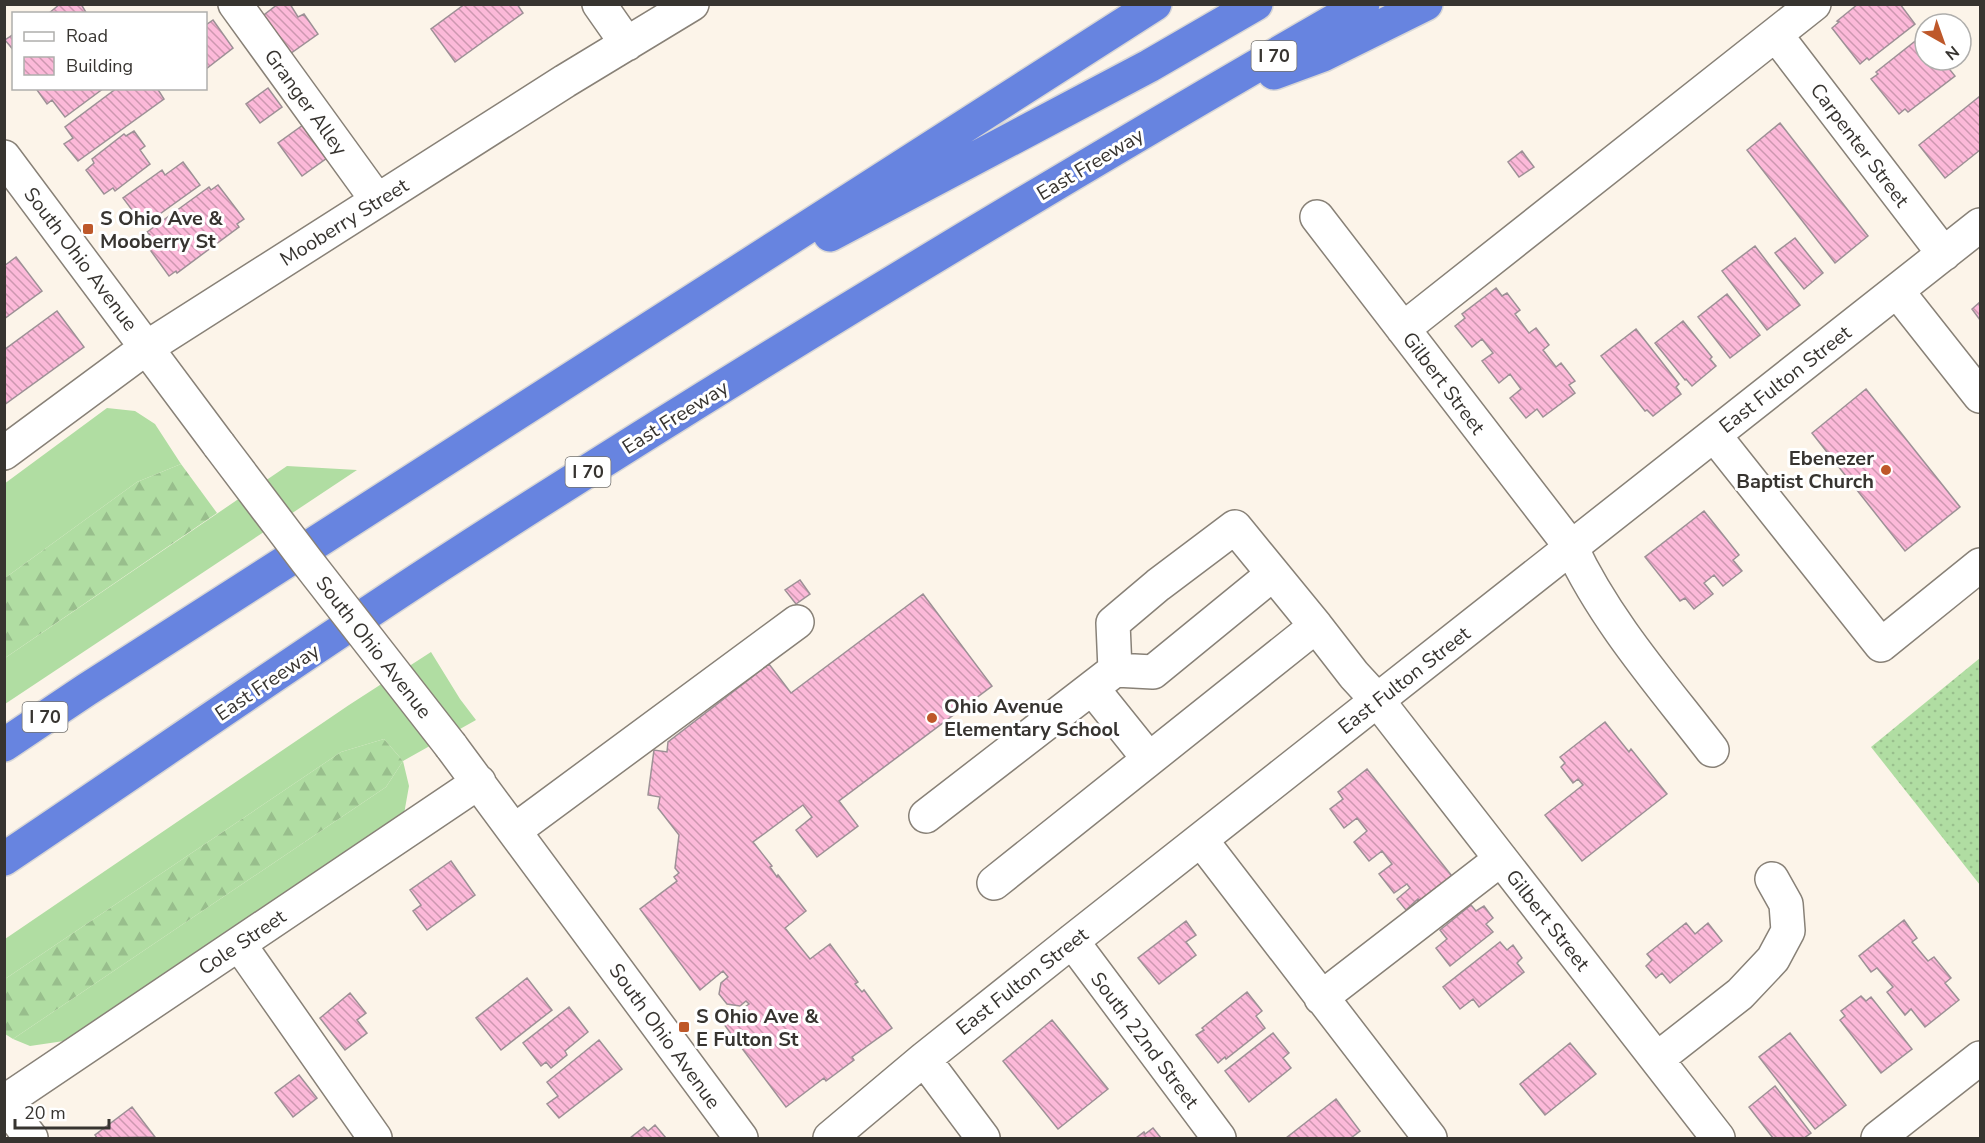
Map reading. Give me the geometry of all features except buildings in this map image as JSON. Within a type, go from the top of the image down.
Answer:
[{"type":"highway","name":"I 70","points":[[4,745],[86,690],[1155,4]]},
{"type":"highway","points":[[627,343],[1149,66],[1256,4]]},
{"type":"highway","name":"East Freeway","points":[[4,859],[437,567],[755,366],[1185,106],[1363,4]]},
{"type":"highway","points":[[1185,106],[1323,55],[1426,4]]},
{"type":"street","name":"Granger Alley","points":[[235,4],[377,200]]},
{"type":"street","points":[[600,4],[627,44]]},
{"type":"street","name":"Mooberry Street","points":[[4,453],[146,348],[377,200],[692,4]]},
{"type":"street","points":[[1403,328],[1814,4]]},
{"type":"street","name":"Carpenter Street","points":[[1776,35],[1944,254]]},
{"type":"street","name":"South Ohio Avenue","points":[[4,157],[312,569],[451,746],[741,1138]]},
{"type":"street","name":"Gilbert Street","points":[[1317,218],[1571,547],[1586,579],[1630,643],[1712,750]]},
{"type":"street","name":"East Fulton Street","points":[[830,1138],[924,1059],[1072,941],[1980,225]]},
{"type":"street","points":[[1897,291],[1980,396]]},
{"type":"street","points":[[1713,435],[1881,645],[1980,565]]},
{"type":"street","name":"Gilbert Street","points":[[1103,679],[1113,622],[1235,527],[1354,675],[1378,701],[1718,1138]]},
{"type":"street","points":[[926,816],[1103,679],[1153,672],[1273,574]]},
{"type":"street","points":[[514,831],[796,622]]},
{"type":"street","points":[[994,883],[1316,626]]},
{"type":"street","points":[[1103,679],[1149,759]]},
{"type":"street","name":"Cole Street","points":[[4,1102],[478,782]]},
{"type":"street","points":[[1201,840],[1430,1138]]},
{"type":"street","points":[[1321,998],[1501,859]]},
{"type":"street","points":[[1657,1059],[1740,994],[1773,959],[1788,931],[1786,904],[1772,879]]},
{"type":"street","name":"South 22nd Street","points":[[1072,941],[1219,1138]]},
{"type":"street","points":[[239,944],[375,1138]]},
{"type":"street","points":[[924,1059],[983,1138]]},
{"type":"street","points":[[1878,1138],[1977,1067]]},
{"type":"street","points":[[4,1102],[30,1138]]},
{"type":"green space","points":[[107,408],[135,411],[155,424],[181,464],[137,482],[5,578],[4,484]]},
{"type":"green space","points":[[181,464],[217,513],[5,658],[5,578],[137,482]]},
{"type":"green space","points":[[287,466],[357,470],[5,704],[5,658]]},
{"type":"green space","points":[[431,652],[476,720],[403,761],[384,739],[341,752],[5,979],[5,939],[349,705]]},
{"type":"green space","points":[[1980,658],[1980,885],[1871,747]]},
{"type":"green space","points":[[384,739],[403,761],[386,787],[13,1039],[5,1034],[5,979],[341,752]]},
{"type":"green space","points":[[403,761],[409,786],[404,814],[64,1041],[30,1046],[13,1039],[386,787]]},
{"type":"place","name":"S Ohio Ave & Mooberry St","points":[[88,229]]},
{"type":"place","name":"Ebenezer Baptist Church","points":[[1886,470]]},
{"type":"place","name":"Ohio Avenue Elementary School","points":[[932,718]]},
{"type":"place","name":"S Ohio Ave & E Fulton St","points":[[684,1027]]}]
